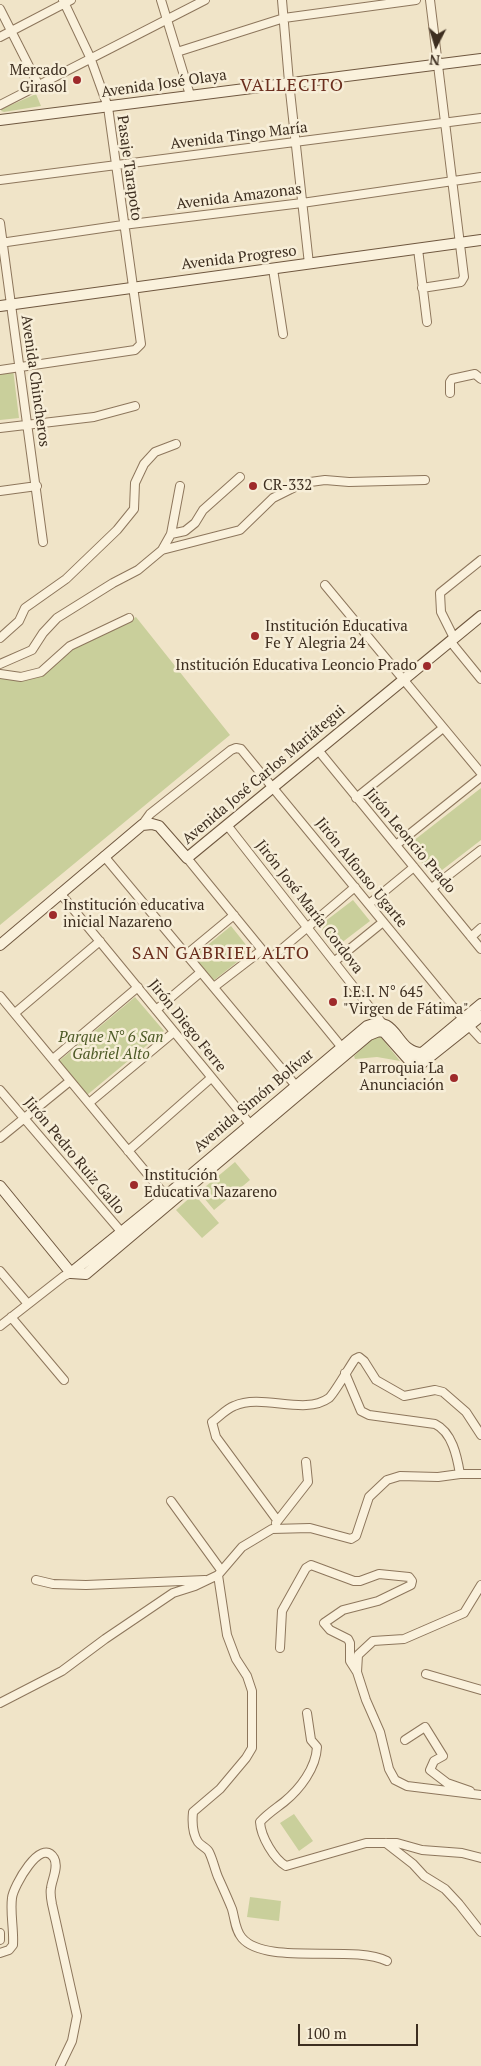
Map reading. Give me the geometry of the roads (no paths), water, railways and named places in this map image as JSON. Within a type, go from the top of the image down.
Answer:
[{"type":"street","points":[[161,0],[190,95]]},
{"type":"street","points":[[0,105],[90,57],[205,0]]},
{"type":"street","points":[[282,0],[309,264]]},
{"type":"street","points":[[177,52],[284,18],[416,0]]},
{"type":"street","points":[[422,288],[461,282],[463,280],[453,181],[430,0]]},
{"type":"street","points":[[0,37],[66,1]]},
{"type":"street","name":"Pasaje Tarapoto","points":[[20,367],[135,350],[141,344],[108,107],[90,57],[66,1]]},
{"type":"street","points":[[0,9],[38,84]]},
{"type":"street","name":"Avenida José Olaya","points":[[0,120],[481,58]]},
{"type":"street","name":"Avenida Tingo María","points":[[0,180],[481,118]]},
{"type":"street","name":"Avenida Amazonas","points":[[1,243],[123,225],[302,204],[481,177]]},
{"type":"street","name":"Avenida Chincheros","points":[[0,223],[1,243],[37,486],[43,542]]},
{"type":"street","name":"Avenida Progreso","points":[[0,306],[481,240]]},
{"type":"street","points":[[418,249],[427,322]]},
{"type":"street","points":[[273,269],[283,334]]},
{"type":"street","points":[[0,370],[20,367]]},
{"type":"street","points":[[450,393],[450,382],[452,379],[475,374],[481,379]]},
{"type":"street","points":[[0,428],[94,417],[135,406]]},
{"type":"street","points":[[0,638],[19,621],[25,608],[66,579],[117,530],[134,509],[136,483],[144,464],[156,452],[176,444]]},
{"type":"street","points":[[171,534],[185,531],[195,523],[203,510],[240,476]]},
{"type":"street","points":[[162,550],[240,530],[273,498],[304,483],[325,480],[349,482],[425,480]]},
{"type":"street","points":[[0,491],[37,486]]},
{"type":"street","points":[[0,664],[32,650],[43,633],[57,618],[113,583],[138,570],[162,550],[171,534],[180,486]]},
{"type":"street","points":[[480,562],[440,592],[441,612],[452,640],[481,679]]},
{"type":"street","points":[[325,585],[481,773]]},
{"type":"street","name":"Avenida José Carlos Mariátegui","points":[[142,825],[152,824],[159,826],[187,858],[481,616]]},
{"type":"street","points":[[0,674],[21,677],[41,672],[70,646],[129,618]]},
{"type":"street","points":[[356,798],[443,728]]},
{"type":"street","name":"Jirón Alfonso Ugarte","points":[[142,825],[145,818],[154,810],[236,748],[241,749],[481,1039]]},
{"type":"street","name":"Jirón Leoncio Prado","points":[[318,750],[481,949]]},
{"type":"street","points":[[396,845],[481,777]]},
{"type":"street","points":[[0,945],[142,825]]},
{"type":"street","name":"Jirón José María Cordova","points":[[227,825],[307,926],[383,1027]]},
{"type":"street","points":[[432,888],[481,850]]},
{"type":"street","points":[[104,856],[296,1086]]},
{"type":"street","points":[[187,858],[344,1050]]},
{"type":"street","points":[[369,904],[414,867]]},
{"type":"street","points":[[270,959],[355,887]]},
{"type":"street","name":"Jirón Diego Ferre","points":[[60,893],[253,1127]]},
{"type":"street","points":[[187,954],[234,916]]},
{"type":"street","points":[[334,961],[383,922]]},
{"type":"street","points":[[471,937],[481,928]]},
{"type":"street","points":[[15,1013],[100,940]]},
{"type":"street","points":[[214,987],[262,950]]},
{"type":"street","points":[[156,1010],[201,972]]},
{"type":"street","points":[[53,1059],[138,987]]},
{"type":"street","points":[[0,996],[168,1199]]},
{"type":"street","points":[[466,1022],[481,1004]]},
{"type":"street","points":[[383,1027],[388,1026],[410,1050],[422,1053],[466,1022],[481,1016]]},
{"type":"street","name":"Avenida Simón Bolívar","points":[[71,1273],[86,1274],[124,1236],[344,1050],[367,1026],[374,1023],[383,1027]]},
{"type":"street","points":[[89,1103],[174,1032]]},
{"type":"street","name":"Avenida Simón Bolívar","points":[[253,1127],[296,1086],[344,1050]]},
{"type":"street","points":[[128,1151],[212,1078]]},
{"type":"street","points":[[0,1138],[70,1081]]},
{"type":"street","name":"Jirón Pedro Ruiz Gallo","points":[[0,1090],[124,1236]]},
{"type":"street","points":[[0,1186],[71,1273]]},
{"type":"street","name":"Avenida Simón Bolívar","points":[[0,1326],[64,1276],[124,1236]]},
{"type":"street","points":[[0,1271],[28,1304]]},
{"type":"street","points":[[11,1317],[64,1380]]},
{"type":"street","points":[[278,1520],[216,1437],[212,1422],[233,1406],[247,1402],[277,1402],[300,1405],[320,1403],[330,1397],[355,1359],[359,1357],[364,1361],[376,1380],[404,1396],[435,1390],[443,1392],[466,1412],[481,1435]]},
{"type":"street","points":[[345,1373],[361,1412],[369,1416],[435,1424],[442,1427],[447,1433],[457,1458],[460,1474]]},
{"type":"street","points":[[0,1703],[62,1671],[173,1592],[210,1580],[242,1547],[272,1529],[308,1482],[306,1462]]},
{"type":"street","points":[[272,1529],[310,1528],[351,1539],[356,1536],[369,1497],[387,1480],[400,1476],[438,1477],[481,1474]]},
{"type":"street","points":[[171,1501],[219,1572],[227,1635],[236,1659],[247,1676],[252,1691],[252,1748],[220,1789],[194,1812],[192,1826],[198,1842],[209,1851],[237,1929],[249,1944],[266,1951],[330,1955],[363,1954],[378,1956],[387,1961]]},
{"type":"street","points":[[280,1648],[282,1611],[306,1568],[311,1565],[357,1581],[385,1574],[409,1577],[412,1581],[411,1585],[378,1600],[343,1610],[324,1623],[330,1630],[348,1639],[350,1643],[350,1661],[357,1672],[366,1700],[380,1732],[389,1769],[395,1780],[407,1786],[481,1795]]},
{"type":"street","points":[[36,1580],[53,1584],[86,1584],[210,1580]]},
{"type":"street","points":[[357,1672],[358,1655],[373,1641],[404,1639],[464,1613],[481,1585]]},
{"type":"street","points":[[426,1674],[481,1690]]},
{"type":"street","points":[[307,1713],[312,1740],[317,1747],[314,1764],[305,1779],[288,1798],[260,1822],[260,1829],[278,1861],[286,1866],[366,1843],[397,1843],[422,1850],[462,1852],[481,1858]]},
{"type":"street","points":[[405,1740],[425,1727],[443,1756],[434,1761],[430,1770],[448,1783],[481,1795]]},
{"type":"street","points":[[386,1843],[413,1864],[424,1876],[445,1889],[481,1932]]},
{"type":"street","points":[[0,1953],[9,1950],[13,1945],[12,1899],[23,1872],[37,1856],[44,1853],[50,1854],[56,1865],[50,1890],[52,1904],[77,2016],[72,2041],[60,2066]]},
{"type":"street","points":[[0,1933],[0,1940]]},
{"type":"place","name":"Mercado Girasol","points":[[77,80]]},
{"type":"place","name":"CR-332","points":[[253,486]]},
{"type":"place","name":"Institución Educativa Fe Y Alegria 24","points":[[255,636]]},
{"type":"place","name":"Institución Educativa Leoncio Prado","points":[[427,666]]},
{"type":"place","name":"Institución educativa inicial Nazareno","points":[[53,915]]},
{"type":"place","name":"I.E.I. N° 645 \"Virgen de Fátima\"","points":[[333,1002]]},
{"type":"place","name":"Parroquia La Anunciación","points":[[454,1078]]},
{"type":"place","name":"Institución Educativa Nazareno","points":[[134,1185]]},
{"type":"district","name":"VALLECITO","points":[[292,86]]},
{"type":"district","name":"SAN GABRIEL ALTO","points":[[221,954]]},
{"type":"park label","name":"Parque N° 6 San Gabriel Alto","points":[[111,1046]]}]
